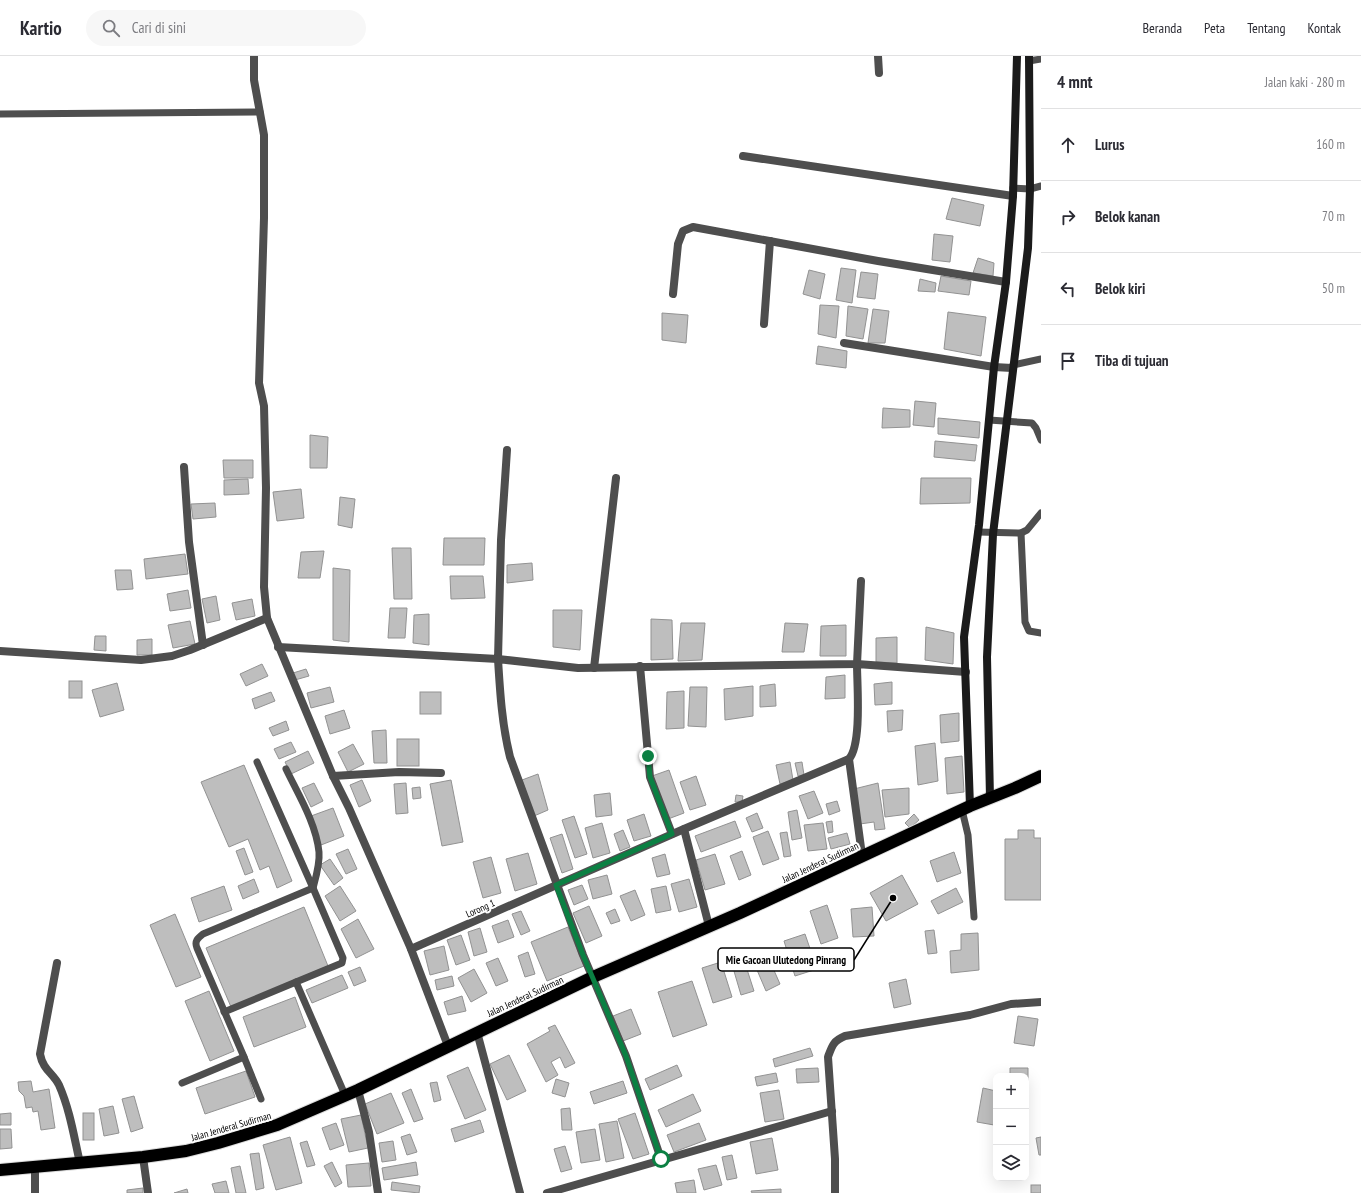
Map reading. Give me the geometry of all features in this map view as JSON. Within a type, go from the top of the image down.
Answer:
[{"type":"highway","name":"Jalan Jenderal Sudirman","points":[[0,1170],[143,1157],[186,1150],[256,1133],[302,1115],[358,1090],[593,977],[709,926],[966,808],[1041,776]]},
{"type":"street","points":[[254,56],[254,80],[264,135],[264,218],[259,383],[264,406],[266,488],[264,587],[267,618],[333,776],[349,808],[411,949],[448,1046]]},
{"type":"street","points":[[878,56],[879,73]]},
{"type":"street","points":[[966,808],[966,672],[964,637],[978,532],[994,367],[1006,282],[1013,192],[1017,56]]},
{"type":"street","points":[[990,798],[987,657],[993,534],[1012,367],[1026,271],[1030,189],[1029,58]]},
{"type":"street","points":[[743,156],[1013,192]]},
{"type":"street","points":[[673,294],[678,244],[683,231],[693,227],[1006,282]]},
{"type":"street","points":[[764,324],[770,241]]},
{"type":"street","points":[[844,343],[994,367],[1012,367]]},
{"type":"street","points":[[507,450],[501,540],[498,659],[504,734],[527,806],[556,885],[626,1056],[661,1159]]},
{"type":"street","points":[[184,467],[189,542],[203,645]]},
{"type":"street","points":[[594,668],[616,478]]},
{"type":"street","points":[[861,580],[857,664],[857,734],[856,748],[849,759],[862,855]]},
{"type":"street","points":[[0,651],[140,660],[172,656],[203,645],[267,618]]},
{"type":"street","points":[[278,647],[498,659],[578,668],[857,664],[966,672]]},
{"type":"street","points":[[640,666],[650,777],[672,834]]},
{"type":"street","name":"Lorong 1","points":[[411,949],[672,834],[849,759]]},
{"type":"street","points":[[333,776],[399,772],[441,773]]},
{"type":"street","points":[[684,829],[709,926]]},
{"type":"street","points":[[57,963],[40,1054],[42,1062],[58,1083],[63,1094],[80,1163]]},
{"type":"street","points":[[835,1193],[832,1111],[828,1057],[832,1044],[836,1040],[845,1036],[970,1015],[1011,1004],[1041,1002]]},
{"type":"street","points":[[477,1032],[520,1193]]},
{"type":"street","points":[[358,1090],[369,1132],[378,1193]]},
{"type":"street","points":[[547,1193],[832,1111]]},
{"type":"street","points":[[143,1157],[148,1193]]},
{"type":"street","points":[[35,1167],[36,1193]]},
{"type":"lane","points":[[1029,58],[1041,59]]},
{"type":"lane","points":[[0,114],[260,112]]},
{"type":"lane","points":[[1013,192],[1041,186]]},
{"type":"lane","points":[[1012,367],[1041,359]]},
{"type":"lane","points":[[989,420],[1032,424],[1036,428],[1041,440]]},
{"type":"lane","points":[[978,532],[993,534],[1021,533],[1027,530],[1041,512]]},
{"type":"lane","points":[[1021,533],[1025,622],[1029,631],[1041,633]]},
{"type":"lane","points":[[224,1012],[342,963],[343,958],[257,762]]},
{"type":"lane","points":[[286,769],[307,812],[316,840],[319,858],[318,870],[313,888]]},
{"type":"lane","points":[[966,808],[974,917]]},
{"type":"lane","points":[[262,1099],[195,944],[197,938],[203,934],[313,888]]},
{"type":"lane","points":[[296,982],[346,1095]]},
{"type":"lane","points":[[182,1083],[244,1057]]},
{"type":"building","points":[[952,198],[984,205],[980,226],[946,219]]},
{"type":"building","points":[[934,234],[953,236],[950,262],[932,260]]},
{"type":"building","points":[[978,258],[994,263],[993,276],[973,273]]},
{"type":"building","points":[[841,268],[856,270],[852,303],[836,300]]},
{"type":"building","points":[[809,270],[825,274],[820,299],[803,294]]},
{"type":"building","points":[[861,272],[878,274],[875,299],[857,297]]},
{"type":"building","points":[[941,276],[971,281],[969,295],[938,291]]},
{"type":"building","points":[[920,279],[936,283],[935,292],[918,291]]},
{"type":"building","points":[[820,305],[839,306],[836,338],[818,334]]},
{"type":"building","points":[[848,306],[868,309],[863,339],[846,336]]},
{"type":"building","points":[[873,309],[889,311],[885,343],[868,343]]},
{"type":"building","points":[[948,312],[986,317],[981,356],[944,349]]},
{"type":"building","points":[[662,313],[688,315],[686,343],[662,340]]},
{"type":"building","points":[[818,346],[847,351],[846,368],[816,364]]},
{"type":"building","points":[[915,401],[936,403],[934,427],[913,425]]},
{"type":"building","points":[[883,408],[910,410],[910,427],[882,428]]},
{"type":"building","points":[[938,418],[980,422],[979,438],[938,434]]},
{"type":"building","points":[[310,435],[328,437],[327,468],[310,468]]},
{"type":"building","points":[[935,441],[977,445],[975,461],[934,457]]},
{"type":"building","points":[[223,460],[253,460],[253,478],[224,478]]},
{"type":"building","points":[[921,478],[971,478],[970,503],[920,504]]},
{"type":"building","points":[[248,479],[249,494],[224,495],[224,480]]},
{"type":"building","points":[[301,489],[304,518],[277,521],[273,492]]},
{"type":"building","points":[[340,497],[355,499],[352,528],[338,525]]},
{"type":"building","points":[[215,503],[216,517],[193,519],[191,504]]},
{"type":"building","points":[[444,538],[485,538],[484,565],[443,565]]},
{"type":"building","points":[[392,548],[411,548],[412,599],[394,599]]},
{"type":"building","points":[[324,551],[320,578],[298,578],[301,552]]},
{"type":"building","points":[[185,554],[188,574],[146,579],[144,559]]},
{"type":"building","points":[[532,563],[533,580],[507,583],[507,565]]},
{"type":"building","points":[[333,568],[350,570],[349,642],[333,640]]},
{"type":"building","points":[[115,570],[131,570],[133,589],[117,590]]},
{"type":"building","points":[[450,576],[483,576],[485,598],[451,599]]},
{"type":"building","points":[[188,590],[191,608],[170,611],[167,594]]},
{"type":"building","points":[[216,596],[220,620],[207,623],[202,599]]},
{"type":"building","points":[[252,599],[255,616],[236,620],[232,603]]},
{"type":"building","points":[[390,608],[407,608],[405,638],[388,638]]},
{"type":"building","points":[[553,610],[582,610],[580,650],[553,647]]},
{"type":"building","points":[[429,614],[429,645],[413,643],[414,615]]},
{"type":"building","points":[[651,619],[672,620],[673,659],[651,660]]},
{"type":"building","points":[[190,621],[195,644],[173,648],[168,625]]},
{"type":"building","points":[[681,623],[705,623],[702,660],[678,661]]},
{"type":"building","points":[[785,623],[808,624],[804,652],[782,652]]},
{"type":"building","points":[[846,625],[846,656],[820,656],[821,626]]},
{"type":"building","points":[[926,627],[954,633],[953,664],[925,660]]},
{"type":"building","points":[[95,636],[106,636],[106,651],[94,650]]},
{"type":"building","points":[[897,637],[897,663],[876,662],[876,638]]},
{"type":"building","points":[[152,639],[152,655],[137,655],[137,640]]},
{"type":"building","points":[[262,664],[268,676],[246,686],[240,674]]},
{"type":"building","points":[[306,669],[309,676],[295,680],[293,673]]},
{"type":"building","points":[[845,675],[845,698],[825,699],[826,677]]},
{"type":"building","points":[[69,681],[82,681],[82,698],[69,698]]},
{"type":"building","points":[[892,682],[892,704],[875,705],[874,684]]},
{"type":"building","points":[[117,683],[124,710],[100,717],[92,690]]},
{"type":"building","points":[[775,684],[776,706],[760,707],[760,686]]},
{"type":"building","points":[[753,686],[753,716],[725,720],[724,689]]},
{"type":"building","points":[[330,687],[334,702],[311,708],[307,693]]},
{"type":"building","points":[[690,687],[707,687],[706,727],[688,726]]},
{"type":"building","points":[[684,691],[684,728],[666,729],[667,692]]},
{"type":"building","points":[[271,692],[275,701],[255,709],[252,699]]},
{"type":"building","points":[[420,692],[441,692],[441,714],[420,714]]},
{"type":"building","points":[[344,710],[350,728],[330,734],[325,716]]},
{"type":"building","points":[[903,710],[902,730],[888,732],[887,711]]},
{"type":"building","points":[[959,713],[959,741],[941,743],[940,715]]},
{"type":"building","points":[[286,721],[289,730],[273,736],[269,728]]},
{"type":"building","points":[[386,730],[387,763],[374,763],[372,731]]},
{"type":"building","points":[[397,739],[419,739],[419,766],[397,766]]},
{"type":"building","points":[[291,742],[296,752],[279,759],[274,749]]},
{"type":"building","points":[[935,743],[938,781],[918,785],[915,746]]},
{"type":"building","points":[[353,744],[364,764],[348,772],[338,752]]},
{"type":"building","points":[[308,751],[314,763],[291,774],[285,762]]},
{"type":"building","points":[[962,756],[964,792],[947,794],[945,758]]},
{"type":"building","points":[[790,762],[793,780],[780,784],[776,765]]},
{"type":"building","points":[[802,762],[804,775],[798,776],[795,763]]},
{"type":"building","points":[[244,765],[292,881],[277,888],[269,866],[260,870],[248,839],[229,847],[201,782]]},
{"type":"building","points":[[669,770],[684,813],[668,819],[652,776]]},
{"type":"building","points":[[538,774],[548,810],[534,816],[522,780]]},
{"type":"building","points":[[696,776],[706,805],[690,810],[680,782]]},
{"type":"building","points":[[362,780],[371,801],[359,807],[350,785]]},
{"type":"building","points":[[451,780],[463,842],[442,846],[430,784]]},
{"type":"building","points":[[314,783],[323,801],[311,807],[302,788]]},
{"type":"building","points":[[406,783],[408,813],[396,814],[394,784]]},
{"type":"building","points":[[878,783],[885,829],[875,830],[874,822],[860,824],[854,789]]},
{"type":"building","points":[[420,787],[421,798],[413,799],[412,788]]},
{"type":"building","points":[[909,788],[909,814],[885,817],[882,790]]},
{"type":"building","points":[[814,791],[823,813],[808,819],[799,796]]},
{"type":"building","points":[[610,793],[612,815],[596,817],[594,795]]},
{"type":"building","points":[[736,795],[743,796],[742,802],[735,802]]},
{"type":"building","points":[[837,801],[840,811],[829,815],[826,804]]},
{"type":"building","points":[[333,808],[344,836],[321,845],[311,816]]},
{"type":"building","points":[[797,810],[802,838],[792,840],[788,812]]},
{"type":"building","points":[[757,813],[763,828],[752,832],[746,818]]},
{"type":"building","points":[[644,814],[651,836],[634,841],[627,820]]},
{"type":"building","points":[[914,814],[919,820],[910,828],[905,823]]},
{"type":"building","points":[[574,816],[587,854],[575,858],[562,820]]},
{"type":"building","points":[[735,821],[741,837],[701,852],[695,836]]},
{"type":"building","points":[[832,821],[833,832],[828,833],[826,822]]},
{"type":"building","points":[[602,823],[610,853],[593,858],[585,828]]},
{"type":"building","points":[[823,823],[827,849],[808,851],[804,825]]},
{"type":"building","points":[[623,830],[630,847],[620,851],[614,834]]},
{"type":"building","points":[[1018,830],[1034,830],[1034,838],[1041,838],[1041,900],[1005,900],[1005,839],[1018,839]]},
{"type":"building","points":[[768,831],[779,859],[763,865],[753,837]]},
{"type":"building","points":[[787,832],[791,856],[784,857],[780,833]]},
{"type":"building","points":[[847,833],[850,844],[831,849],[828,838]]},
{"type":"building","points":[[562,834],[573,869],[562,873],[550,838]]},
{"type":"building","points":[[244,848],[253,872],[245,875],[236,851]]},
{"type":"building","points":[[348,849],[357,869],[346,874],[336,854]]},
{"type":"building","points":[[742,851],[751,875],[739,880],[730,856]]},
{"type":"building","points":[[954,852],[961,873],[937,882],[930,861]]},
{"type":"building","points":[[528,853],[537,884],[515,891],[506,859]]},
{"type":"building","points":[[665,854],[670,874],[657,877],[652,858]]},
{"type":"building","points":[[715,854],[725,884],[705,890],[696,860]]},
{"type":"building","points":[[491,857],[501,893],[483,898],[473,862]]},
{"type":"building","points":[[330,859],[343,878],[334,885],[320,865]]},
{"type":"building","points":[[607,875],[612,894],[593,899],[588,880]]},
{"type":"building","points":[[902,875],[918,904],[886,921],[870,893]]},
{"type":"building","points":[[254,879],[259,892],[243,899],[238,886]]},
{"type":"building","points":[[689,879],[697,907],[679,912],[671,884]]},
{"type":"building","points":[[582,885],[588,899],[574,905],[568,890]]},
{"type":"building","points":[[224,886],[232,910],[199,922],[191,898]]},
{"type":"building","points":[[340,886],[356,911],[340,921],[325,896]]},
{"type":"building","points":[[666,886],[671,910],[656,913],[651,889]]},
{"type":"building","points":[[956,888],[963,902],[938,914],[931,901]]},
{"type":"building","points":[[635,890],[645,915],[631,921],[620,896]]},
{"type":"building","points":[[827,905],[838,938],[821,944],[810,911]]},
{"type":"building","points":[[589,906],[602,936],[586,943],[573,913]]},
{"type":"building","points":[[304,907],[328,966],[231,1007],[206,948]]},
{"type":"building","points":[[872,907],[874,936],[853,937],[851,909]]},
{"type":"building","points":[[615,909],[620,921],[611,924],[606,913]]},
{"type":"building","points":[[521,911],[530,931],[521,935],[512,914]]},
{"type":"building","points":[[175,914],[201,977],[176,987],[150,925]]},
{"type":"building","points":[[358,919],[374,949],[356,958],[341,929]]},
{"type":"building","points":[[508,920],[514,937],[498,943],[492,926]]},
{"type":"building","points":[[568,927],[584,966],[547,981],[531,942]]},
{"type":"building","points":[[480,928],[487,952],[474,956],[468,932]]},
{"type":"building","points":[[934,930],[937,953],[928,954],[925,931]]},
{"type":"building","points":[[978,933],[979,970],[951,973],[950,951],[961,950],[961,934]]},
{"type":"building","points":[[805,934],[817,969],[795,976],[784,941]]},
{"type":"building","points":[[461,935],[470,960],[456,965],[447,940]]},
{"type":"building","points":[[444,946],[449,970],[430,975],[424,951]]},
{"type":"building","points":[[765,950],[780,984],[766,991],[751,956]]},
{"type":"building","points":[[528,952],[535,974],[525,977],[518,956]]},
{"type":"building","points":[[743,957],[754,991],[741,995],[731,961]]},
{"type":"building","points":[[498,958],[508,981],[496,986],[486,963]]},
{"type":"building","points":[[721,962],[732,997],[713,1003],[702,968]]},
{"type":"building","points":[[360,967],[366,981],[354,986],[348,972]]},
{"type":"building","points":[[474,969],[487,993],[471,1002],[458,978]]},
{"type":"building","points":[[342,975],[348,988],[312,1003],[306,990]]},
{"type":"building","points":[[452,976],[454,986],[437,990],[435,980]]},
{"type":"building","points":[[906,979],[911,1004],[894,1008],[889,983]]},
{"type":"building","points":[[692,981],[707,1025],[673,1037],[658,992]]},
{"type":"building","points":[[209,991],[234,1051],[210,1061],[185,1001]]},
{"type":"building","points":[[462,996],[466,1011],[448,1015],[444,1002]]},
{"type":"building","points":[[295,997],[306,1027],[254,1047],[243,1017]]},
{"type":"building","points":[[631,1009],[641,1034],[623,1041],[613,1016]]},
{"type":"building","points":[[1018,1016],[1038,1019],[1034,1046],[1014,1043]]},
{"type":"building","points":[[555,1025],[575,1063],[565,1068],[560,1057],[551,1062],[558,1075],[546,1082],[527,1044],[550,1031],[548,1028]]},
{"type":"building","points":[[810,1048],[813,1056],[775,1067],[773,1059]]},
{"type":"building","points":[[509,1055],[526,1091],[507,1100],[490,1064]]},
{"type":"building","points":[[677,1065],[682,1076],[650,1090],[645,1079]]},
{"type":"building","points":[[468,1067],[486,1110],[465,1119],[447,1076]]},
{"type":"building","points":[[818,1068],[819,1082],[797,1083],[796,1069]]},
{"type":"building","points":[[1010,1068],[1028,1068],[1028,1073],[1010,1073]]},
{"type":"building","points":[[246,1071],[255,1097],[205,1114],[196,1088]]},
{"type":"building","points":[[776,1073],[778,1082],[757,1086],[755,1077]]},
{"type":"building","points":[[556,1079],[569,1083],[565,1097],[552,1093]]},
{"type":"building","points":[[31,1081],[33,1092],[49,1089],[55,1128],[41,1130],[38,1111],[33,1112],[32,1107],[26,1108],[24,1096],[19,1091],[18,1082]]},
{"type":"building","points":[[623,1081],[627,1093],[594,1104],[590,1092]]},
{"type":"building","points":[[437,1082],[441,1100],[434,1102],[430,1083]]},
{"type":"building","points":[[983,1088],[993,1090],[993,1125],[977,1122]]},
{"type":"building","points":[[411,1089],[423,1119],[414,1122],[402,1093]]},
{"type":"building","points":[[779,1090],[784,1119],[765,1122],[760,1093]]},
{"type":"building","points":[[391,1093],[404,1123],[377,1134],[365,1104]]},
{"type":"building","points":[[693,1094],[701,1111],[666,1127],[658,1110]]},
{"type":"building","points":[[134,1096],[143,1128],[131,1132],[122,1099]]},
{"type":"building","points":[[113,1106],[119,1133],[104,1136],[99,1109]]},
{"type":"building","points":[[570,1108],[572,1130],[562,1130],[561,1109]]},
{"type":"building","points":[[11,1113],[11,1125],[0,1125],[0,1114]]},
{"type":"building","points":[[83,1113],[94,1113],[94,1140],[83,1140]]},
{"type":"building","points":[[635,1113],[649,1154],[633,1159],[618,1119]]},
{"type":"building","points":[[361,1115],[368,1148],[349,1152],[341,1119]]},
{"type":"building","points":[[480,1120],[484,1132],[455,1142],[451,1129]]},
{"type":"building","points":[[617,1121],[624,1158],[606,1162],[599,1124]]},
{"type":"building","points":[[336,1123],[344,1145],[330,1150],[322,1128]]},
{"type":"building","points":[[699,1123],[706,1140],[674,1152],[667,1135]]},
{"type":"building","points":[[0,1129],[11,1129],[12,1148],[0,1149]]},
{"type":"building","points":[[595,1129],[600,1160],[581,1163],[576,1132]]},
{"type":"building","points":[[410,1134],[417,1152],[407,1155],[401,1137]]},
{"type":"building","points":[[290,1137],[302,1183],[276,1190],[263,1145]]},
{"type":"building","points":[[1041,1137],[1041,1155],[1039,1155],[1036,1138]]},
{"type":"building","points":[[772,1138],[778,1170],[756,1174],[750,1142]]},
{"type":"building","points":[[307,1141],[315,1165],[307,1167],[300,1143]]},
{"type":"building","points":[[393,1141],[396,1160],[382,1162],[379,1143]]},
{"type":"building","points":[[565,1146],[572,1169],[561,1172],[554,1149]]},
{"type":"building","points":[[259,1153],[264,1188],[256,1190],[250,1154]]},
{"type":"building","points":[[732,1155],[737,1178],[727,1180],[722,1157]]},
{"type":"building","points":[[332,1162],[342,1183],[335,1187],[324,1166]]},
{"type":"building","points":[[416,1162],[418,1175],[384,1180],[382,1168]]},
{"type":"building","points":[[369,1163],[371,1186],[348,1187],[346,1165]]},
{"type":"building","points":[[716,1165],[722,1185],[704,1190],[698,1169]]},
{"type":"building","points":[[240,1166],[246,1193],[236,1193],[231,1168]]},
{"type":"building","points":[[694,1180],[696,1193],[677,1193],[675,1183]]},
{"type":"building","points":[[226,1181],[229,1193],[215,1193],[212,1184]]},
{"type":"building","points":[[392,1182],[420,1186],[419,1193],[391,1190]]},
{"type":"building","points":[[1031,1185],[1041,1185],[1041,1193],[1031,1193]]},
{"type":"building","points":[[143,1188],[143,1193],[127,1193],[127,1190]]},
{"type":"building","points":[[187,1189],[188,1193],[174,1193]]},
{"type":"building","points":[[781,1189],[781,1193],[752,1193],[751,1191]]},
{"type":"place","name":"Mie Gacoan Ulutedong Pinrang","points":[[893,898]]},
{"type":"route","points":[[648,756],[650,777],[656,796],[672,834],[556,885],[583,955],[626,1056],[661,1159]]}]
